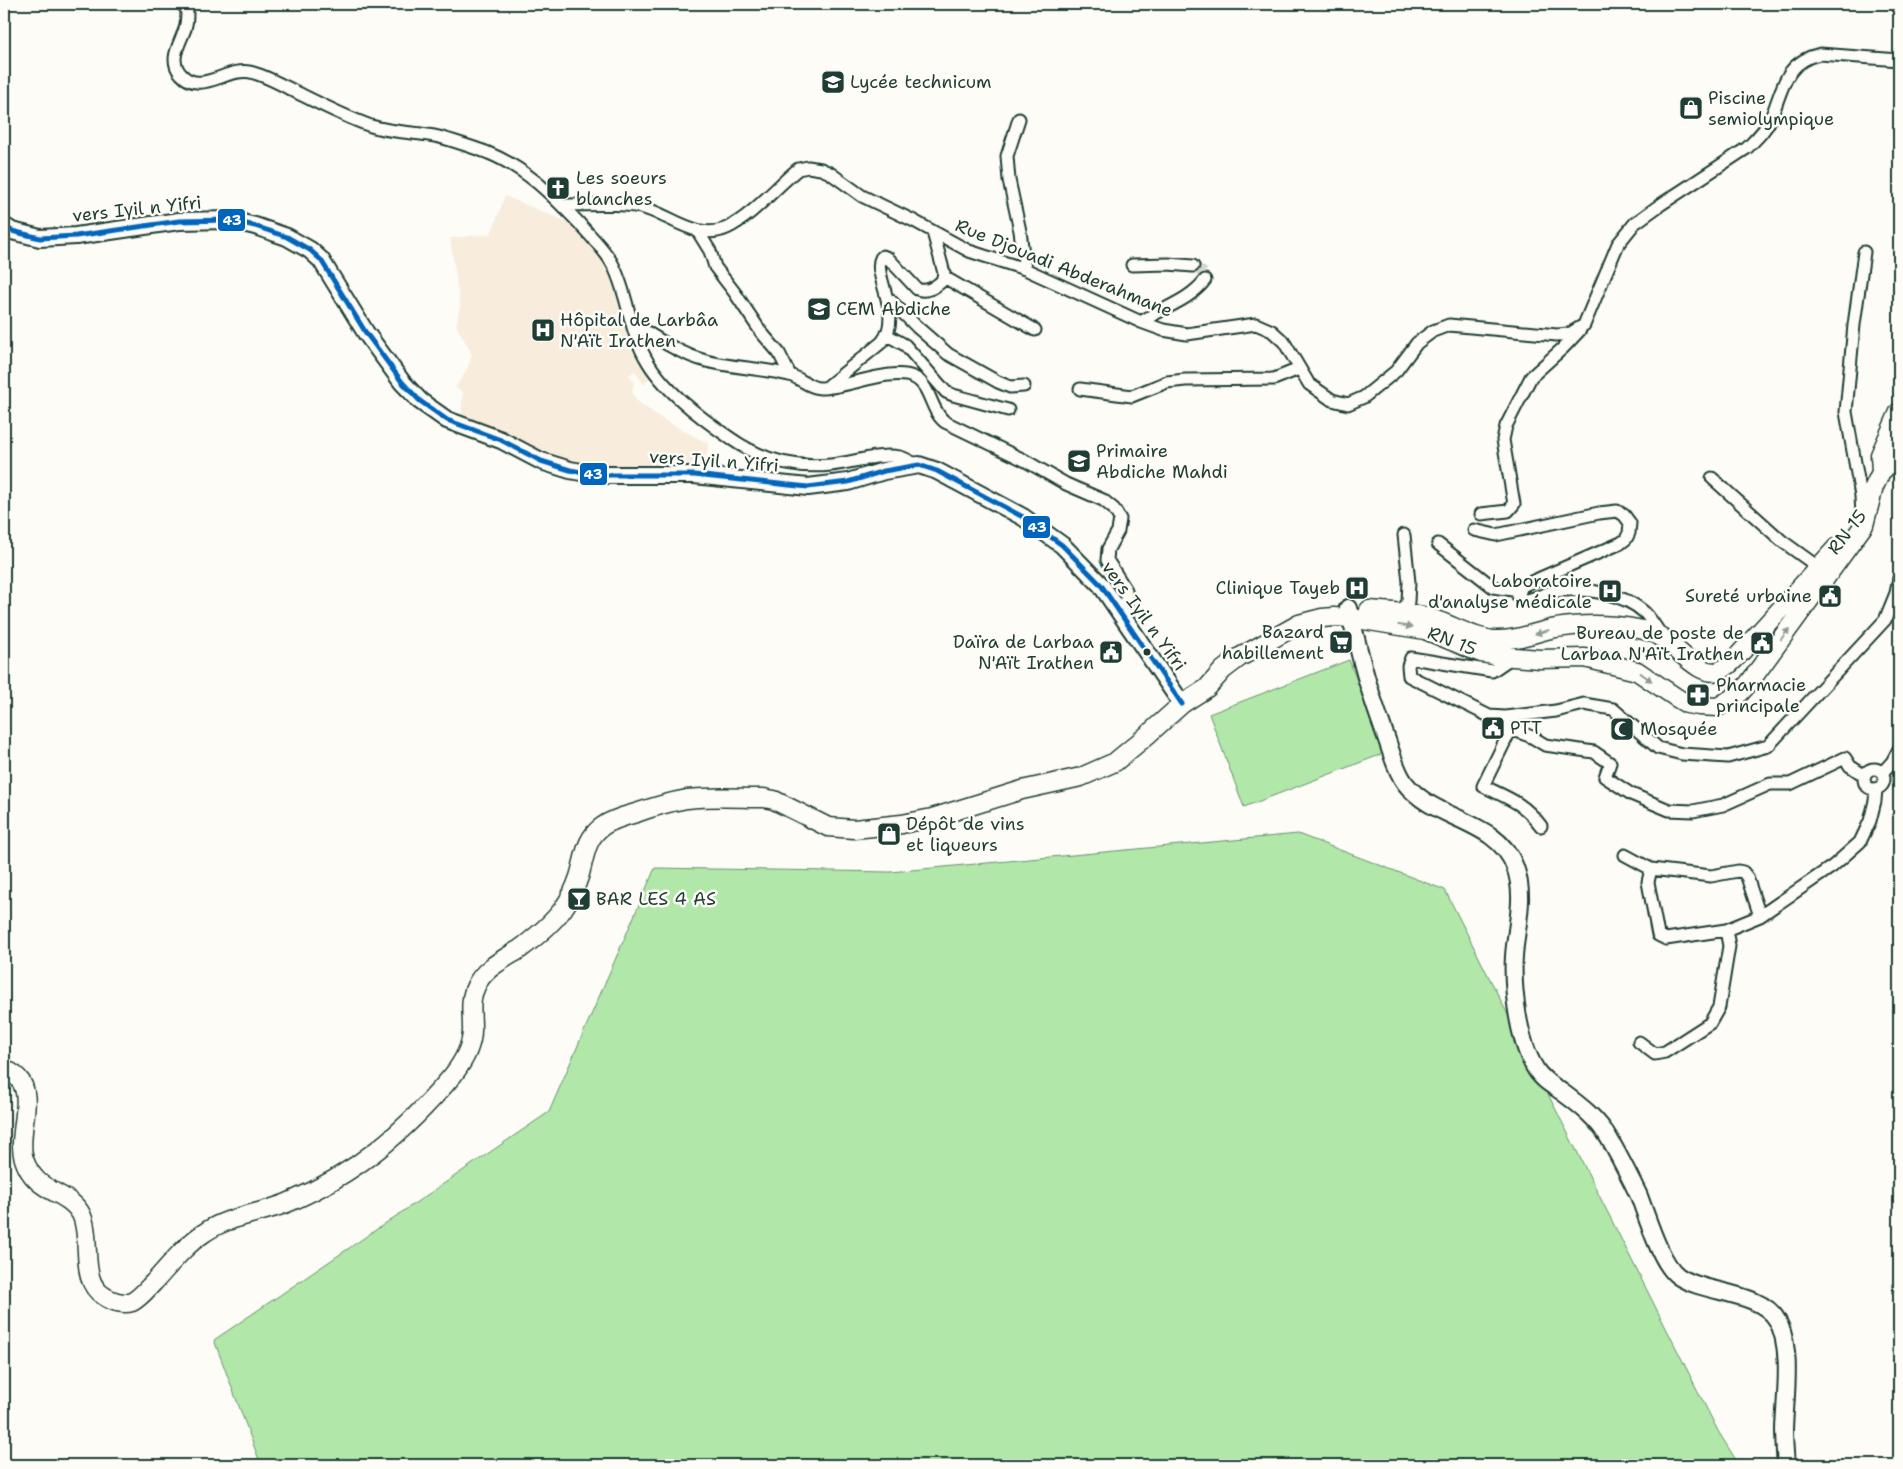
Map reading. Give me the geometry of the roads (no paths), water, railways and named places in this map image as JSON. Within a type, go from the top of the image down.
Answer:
[{"type":"main road","name":"vers Iγil n Yifri","points":[[4,226],[12,231],[40,238],[76,236],[179,221],[230,220],[256,226],[287,237],[310,250],[321,260],[366,333],[402,382],[420,401],[447,420],[501,440],[541,460],[570,470],[598,476],[694,475],[808,488],[848,482],[919,465],[937,471],[1023,516],[1062,545],[1101,585],[1186,701]]},
{"type":"main road","name":"RN 15","points":[[1881,472],[1880,455],[1899,412]]},
{"type":"main road","name":"RN 15","points":[[1350,613],[1425,630],[1481,653],[1511,658],[1585,658],[1637,671],[1687,704],[1710,708],[1718,707],[1740,693],[1757,672],[1864,525],[1865,511],[1881,472],[1899,454]]},
{"type":"main road","name":"RN 15","points":[[4,1068],[19,1079],[26,1096],[22,1155],[27,1167],[42,1185],[76,1207],[82,1217],[87,1234],[88,1269],[95,1289],[109,1299],[127,1303],[134,1301],[204,1232],[222,1223],[282,1205],[325,1185],[364,1161],[403,1128],[452,1076],[468,1052],[472,1041],[473,1028],[470,1004],[475,988],[482,976],[532,940],[556,918],[574,892],[590,838],[604,825],[646,810],[689,799],[764,798],[774,800],[828,827],[854,830],[932,818],[1022,790],[1081,777],[1115,762],[1186,701],[1207,688],[1232,663],[1299,624],[1350,613],[1401,612],[1434,620],[1490,640],[1519,639],[1554,628],[1570,626],[1606,626],[1639,629],[1662,636],[1702,670],[1719,671],[1735,659],[1818,568],[1865,511]]},
{"type":"main road","points":[[1350,613],[1369,689],[1403,780],[1415,792],[1440,809],[1489,834],[1509,854],[1513,861],[1520,885],[1521,905],[1514,954],[1516,1004],[1524,1039],[1534,1066],[1544,1079],[1587,1111],[1602,1128],[1637,1193],[1664,1259],[1673,1272],[1694,1284],[1756,1303],[1772,1313],[1777,1319],[1784,1339],[1786,1358],[1787,1397],[1784,1427],[1786,1465]]},
{"type":"street","points":[[182,4],[187,10],[187,22],[176,48],[175,64],[179,73],[188,81],[198,83],[214,80],[230,73],[249,72],[282,85],[334,112],[375,127],[439,137],[488,153],[532,177],[563,205],[593,238],[612,263],[626,300],[636,340],[658,377],[696,412],[731,439],[771,460],[799,467],[832,465],[869,458],[899,457],[919,465]]},
{"type":"street","points":[[1481,514],[1508,511],[1514,504],[1503,440],[1506,426],[1531,377],[1564,348],[1584,325],[1618,244],[1635,223],[1747,148],[1771,119],[1781,88],[1793,68],[1808,56],[1820,54],[1899,60]]},
{"type":"street","points":[[1019,119],[1007,156],[1009,180],[1020,231],[1025,269]]},
{"type":"street","name":"Rue Djouadi Abderahmane","points":[[563,205],[646,208],[697,230],[711,231],[725,228],[741,219],[798,169],[808,167],[821,169],[862,196],[969,250],[1025,269],[1141,322],[1164,330],[1187,334],[1256,324],[1272,330],[1284,342],[1309,384],[1332,400],[1348,404],[1364,397],[1396,371],[1418,343],[1433,331],[1449,325],[1557,335],[1569,334],[1584,325]]},
{"type":"street","points":[[697,230],[710,251],[715,267],[761,332],[779,353],[790,375]]},
{"type":"street","points":[[933,232],[944,277],[1035,330]]},
{"type":"street","points":[[1864,252],[1854,325],[1846,412],[1865,511]]},
{"type":"street","points":[[827,387],[888,335],[889,299],[879,266],[879,261],[883,256],[888,258],[917,289],[922,291],[939,283],[944,277]]},
{"type":"street","points":[[1132,265],[1168,264],[1193,266]]},
{"type":"street","points":[[1141,322],[1178,302],[1200,286],[1204,280]]},
{"type":"street","points":[[889,299],[948,354],[998,382],[1010,387],[1024,386]]},
{"type":"street","points":[[632,323],[672,347],[707,362],[790,375],[814,387],[827,387],[886,375],[907,374],[915,377],[924,387],[938,417],[945,422],[1024,460],[1066,484],[1103,500],[1114,510],[1120,519],[1118,531],[1106,554],[1107,560],[1126,590],[1126,620]]},
{"type":"street","points":[[888,335],[905,345],[946,392],[1008,410]]},
{"type":"street","points":[[1080,389],[1132,396],[1167,382],[1274,379],[1299,369]]},
{"type":"street","points":[[1712,478],[1782,542],[1818,568]]},
{"type":"street","points":[[1474,530],[1496,536],[1599,513],[1617,511],[1624,515],[1630,523],[1626,539],[1621,543],[1522,586],[1518,596],[1522,600],[1532,600],[1555,591],[1588,590],[1630,601],[1646,614],[1662,636]]},
{"type":"street","points":[[1401,612],[1408,602],[1409,582],[1404,535]]},
{"type":"street","points":[[1438,544],[1493,587],[1519,591]]},
{"type":"street","points":[[1489,716],[1505,717],[1556,711],[1584,704],[1614,708],[1658,748],[1682,754],[1728,757],[1768,746],[1885,620],[1896,593],[1899,578]]},
{"type":"street","points":[[1511,658],[1492,671],[1411,658],[1408,666],[1408,676],[1511,729],[1545,744],[1594,752],[1610,762],[1605,777],[1631,794],[1669,810],[1693,811],[1723,805],[1770,784],[1790,784],[1846,758],[1850,766],[1865,776]]},
{"type":"street","points":[[1511,729],[1483,786],[1517,802],[1531,812],[1541,826]]},
{"type":"street","points":[[1882,773],[1892,762],[1899,749]]},
{"type":"street","points":[[1865,776],[1872,770],[1882,773]]},
{"type":"street","points":[[1651,869],[1648,882],[1658,935],[1666,939],[1726,930],[1760,916],[1833,866],[1860,842],[1870,821],[1876,789],[1883,784],[1882,773]]},
{"type":"street","points":[[1865,776],[1866,786],[1876,789]]},
{"type":"street","points":[[1625,855],[1651,869],[1711,876],[1738,871],[1743,872],[1747,877],[1760,916]]},
{"type":"street","points":[[1639,1042],[1655,1054],[1665,1052],[1710,1023],[1718,1007],[1729,946],[1726,930]]},
{"type":"tunnel","points":[[1193,266],[1202,272],[1205,280]]},
{"type":"place","name":"Lycée technicum","points":[[833,82]]},
{"type":"place","name":"Piscine semiolympique","points":[[1691,108]]},
{"type":"place","name":"Les soeurs blanches","points":[[558,188]]},
{"type":"place","name":"CEM Abdiche","points":[[819,309]]},
{"type":"place","name":"Hôpital de Larbâa N'Aït Irathen","points":[[543,330]]},
{"type":"place","name":"Primaire Abdiche Mahdi","points":[[1079,461]]},
{"type":"place","name":"Clinique Tayeb","points":[[1357,588]]},
{"type":"place","name":"Laboratoire d'analyse médicale","points":[[1610,591]]},
{"type":"place","name":"Sureté urbaine","points":[[1830,596]]},
{"type":"place","name":"Bazard habillement","points":[[1341,642]]},
{"type":"place","name":"Bureau de poste de Larbaa N'Aït Irathen","points":[[1762,643]]},
{"type":"place","name":"Daïra de Larbaa N'Aït Irathen","points":[[1111,652]]},
{"type":"place","name":"Pharmacie principale","points":[[1698,695]]},
{"type":"place","name":"PTT","points":[[1493,728]]},
{"type":"place","name":"Mosquée","points":[[1622,729]]},
{"type":"place","name":"Dépôt de vins et liqueurs","points":[[889,834]]},
{"type":"place","name":"BAR LES 4 AS","points":[[579,899]]}]
